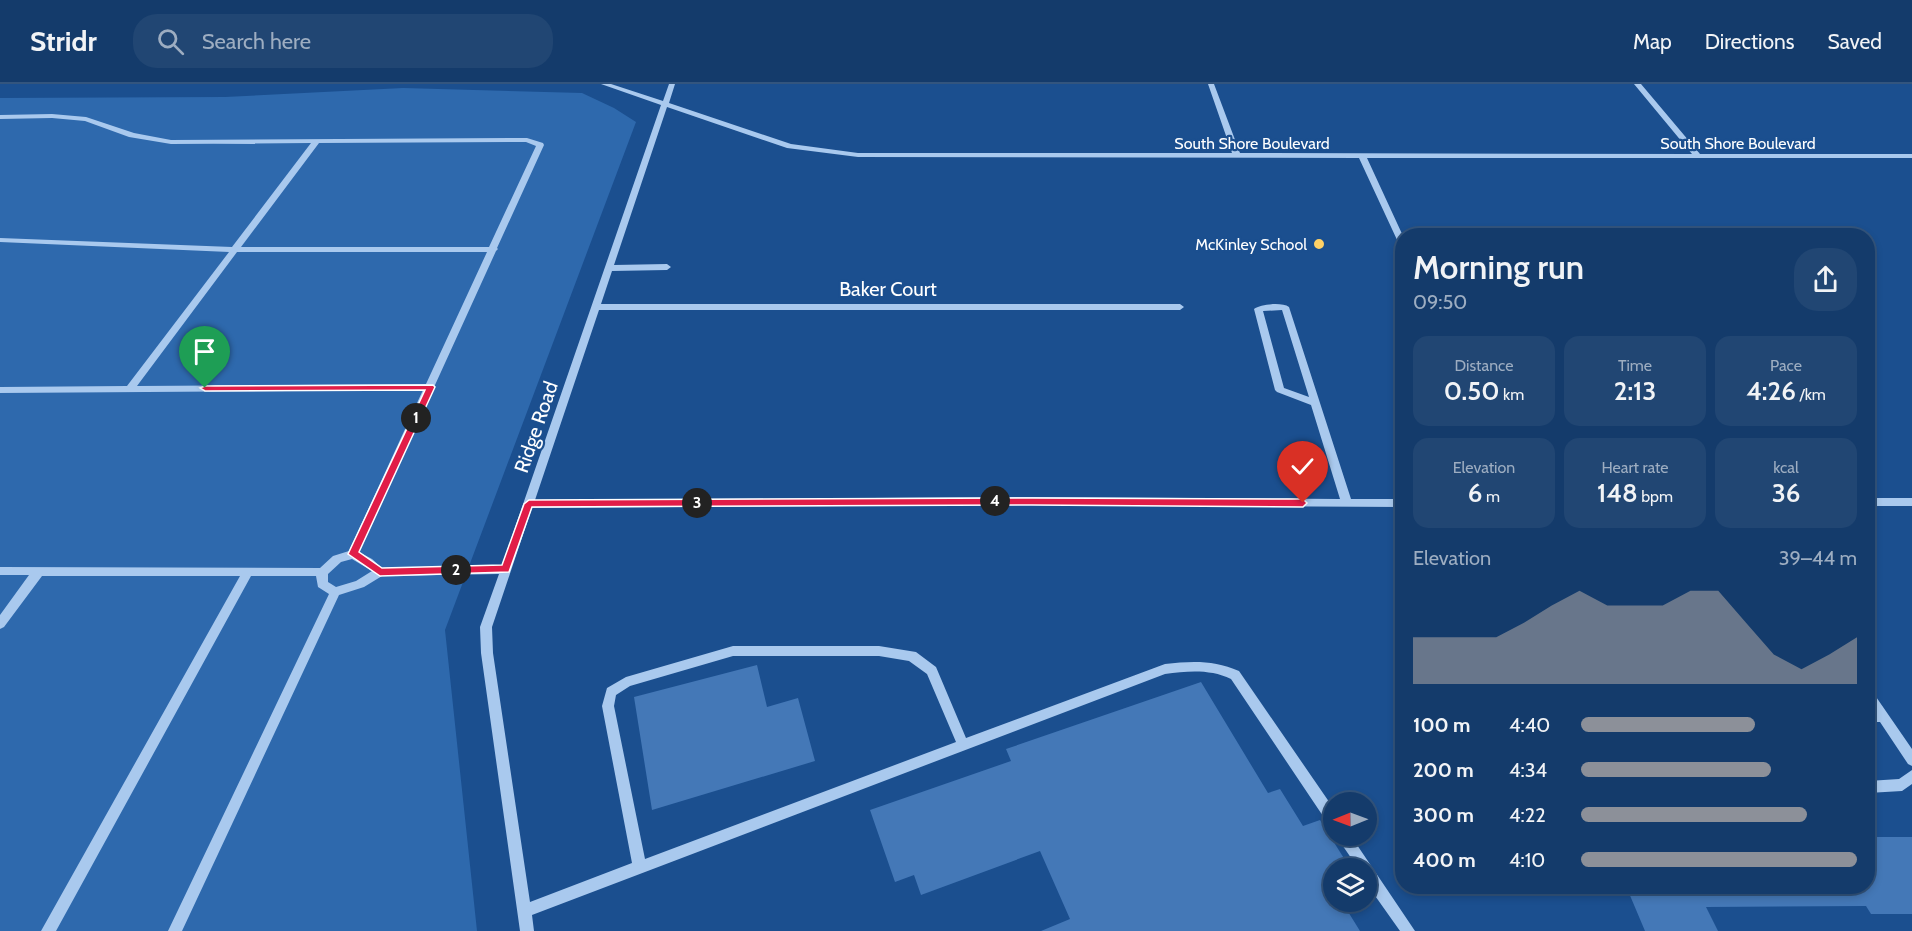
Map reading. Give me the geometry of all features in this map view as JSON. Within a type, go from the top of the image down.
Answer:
[{"type":"street","name":"South Shore Boulevard","points":[[604,84],[764,139],[832,154],[1912,156]]},
{"type":"street","name":"Ridge Road","points":[[527,931],[487,652],[486,627],[611,268],[672,84]]},
{"type":"street","points":[[1211,84],[1237,156]]},
{"type":"street","points":[[1637,84],[1698,156]]},
{"type":"street","points":[[0,117],[52,116],[86,119],[132,135],[171,142],[527,140],[540,145],[353,554]]},
{"type":"street","points":[[130,389],[317,141]]},
{"type":"street","points":[[1362,156],[1395,228]]},
{"type":"street","points":[[0,240],[234,250],[494,249]]},
{"type":"street","points":[[611,268],[667,267]]},
{"type":"street","name":"Baker Court","points":[[597,308],[1179,307]]},
{"type":"street","points":[[1315,403],[1280,390],[1258,309],[1286,307],[1347,503]]},
{"type":"street","points":[[1,391],[430,387]]},
{"type":"street","points":[[529,504],[1008,501],[1395,503]]},
{"type":"street","points":[[1875,502],[1912,502]]},
{"type":"street","points":[[0,571],[322,572],[337,559],[353,554],[368,561],[380,572]]},
{"type":"street","points":[[322,572],[322,585],[335,592],[360,584],[380,572],[506,569]]},
{"type":"street","points":[[0,624],[39,571]]},
{"type":"street","points":[[48,931],[248,572]]},
{"type":"street","points":[[176,931],[335,592]]},
{"type":"street","points":[[640,868],[608,706],[611,692],[626,682],[733,651],[879,651],[912,656],[933,671],[963,745]]},
{"type":"street","points":[[524,911],[1165,669],[1197,666],[1220,667],[1235,675],[1323,805]]},
{"type":"street","points":[[1875,705],[1912,760]]},
{"type":"street","points":[[1875,717],[1883,717]]},
{"type":"street","points":[[1875,787],[1902,785],[1912,776]]},
{"type":"street","points":[[1377,885],[1408,931]]},
{"type":"shaded area","points":[[403,88],[582,93],[614,108],[636,122],[445,630],[477,931],[0,931],[0,98],[225,97]]},
{"type":"building","points":[[757,665],[767,707],[798,698],[815,761],[652,810],[634,697]]},
{"type":"building","points":[[1201,682],[1268,793],[1280,789],[1303,826],[1320,820],[1323,825],[1323,846],[1336,846],[1344,858],[1323,858],[1323,912],[1348,912],[1360,931],[1041,931],[1070,919],[1040,851],[921,895],[914,875],[895,882],[870,810],[1011,761],[1006,749]]},
{"type":"building","points":[[1875,837],[1912,837],[1912,914],[1871,914],[1866,906],[1706,907],[1718,931],[1645,931],[1629,894],[1875,894]]},
{"type":"place","name":"McKinley School","points":[[1319,244]]},
{"type":"route","points":[[205,388],[430,387],[353,554],[368,561],[380,572],[506,569],[529,504],[1032,501],[1303,503]]}]
